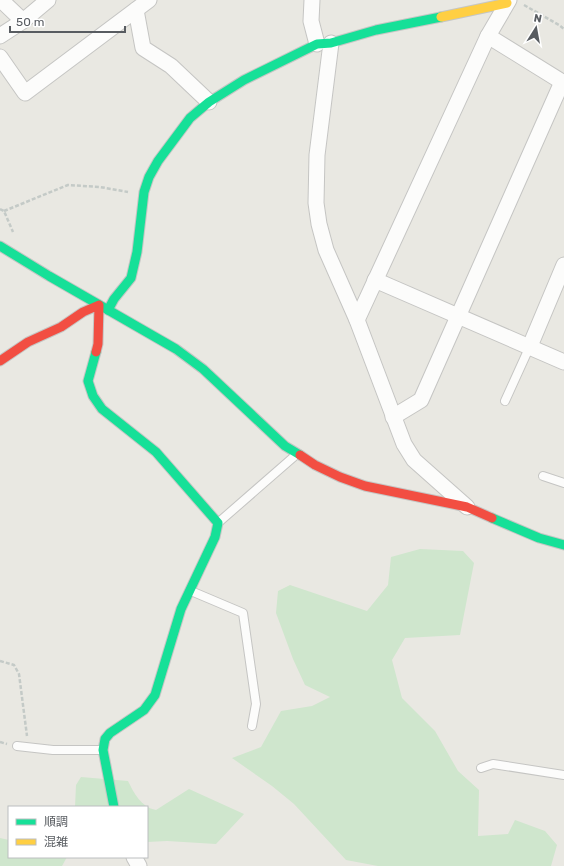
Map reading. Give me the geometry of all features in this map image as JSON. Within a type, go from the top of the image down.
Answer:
[{"type":"street","points":[[1,0],[23,21]]},
{"type":"street","points":[[0,36],[23,21],[48,0]]},
{"type":"street","points":[[0,58],[25,94],[149,0]]},
{"type":"street","points":[[312,0],[311,21],[324,44],[317,156],[316,203],[326,250],[357,320],[404,444],[414,460],[467,507]]},
{"type":"street","points":[[108,310],[114,299],[131,278],[137,252],[143,196],[149,177],[158,161],[190,118],[209,102],[244,80],[324,44],[376,30],[512,2]]},
{"type":"street","points":[[357,320],[488,36],[512,2]]},
{"type":"street","points":[[136,10],[142,48],[171,66],[209,102]]},
{"type":"street","points":[[393,417],[421,400],[563,83],[488,36]]},
{"type":"street","points":[[0,246],[176,349],[203,369],[285,446],[315,465],[340,477],[365,486],[467,507],[539,538],[564,545]]},
{"type":"street","points":[[530,346],[564,264]]},
{"type":"street","points":[[375,280],[564,362]]},
{"type":"street","points":[[0,361],[28,342],[61,327],[83,312],[99,305]]},
{"type":"street","points":[[99,305],[98,344],[88,381],[93,396],[102,409],[156,452],[218,523],[215,537],[181,609],[154,696],[144,710],[110,733],[105,739],[103,750],[114,806]]},
{"type":"lane","points":[[505,400],[530,346]]},
{"type":"lane","points":[[218,523],[296,454]]},
{"type":"lane","points":[[543,476],[564,483]]},
{"type":"lane","points":[[190,590],[243,614],[256,704],[252,726]]},
{"type":"lane","points":[[17,746],[53,750],[103,750]]},
{"type":"lane","points":[[481,768],[493,764],[564,775]]},
{"type":"path","points":[[512,2],[559,24],[564,29]]},
{"type":"path","points":[[4,211],[68,185],[100,187],[143,196]]},
{"type":"path","points":[[0,662],[14,666],[20,674],[29,748]]},
{"type":"green space","points":[[420,549],[463,551],[474,563],[460,635],[405,638],[392,660],[402,698],[435,731],[458,771],[479,790],[478,836],[508,834],[515,820],[545,831],[557,845],[551,866],[378,866],[346,860],[294,804],[272,786],[232,758],[261,747],[281,711],[312,706],[330,697],[305,685],[293,659],[276,613],[278,591],[290,585],[367,611],[388,585],[391,557]]},
{"type":"green space","points":[[81,777],[128,781],[136,795],[146,806],[75,806],[76,785]]},
{"type":"green space","points":[[189,789],[244,814],[216,844],[167,841],[148,842],[148,807],[156,810]]},
{"type":"green space","points":[[0,838],[8,840],[8,858],[66,858],[62,866],[0,866]]},
{"type":"traffic: fast","points":[[108,310],[114,299],[131,278],[137,252],[144,192],[149,177],[158,161],[190,118],[209,102],[244,80],[317,44],[331,43],[376,30],[441,17]]},
{"type":"traffic: fast","points":[[0,246],[176,349],[203,369],[285,446],[300,455]]},
{"type":"traffic: fast","points":[[96,352],[88,381],[93,396],[102,409],[156,452],[218,523],[215,537],[181,609],[155,695],[144,710],[110,733],[105,739],[103,750],[114,806]]},
{"type":"traffic: fast","points":[[492,518],[539,538],[564,545]]},
{"type":"traffic: slow","points":[[441,17],[507,3]]},
{"type":"traffic: jam","points":[[0,361],[28,342],[61,327],[83,312],[99,305],[98,344],[96,352]]},
{"type":"traffic: jam","points":[[300,455],[315,465],[340,477],[365,486],[467,507],[492,518]]}]
